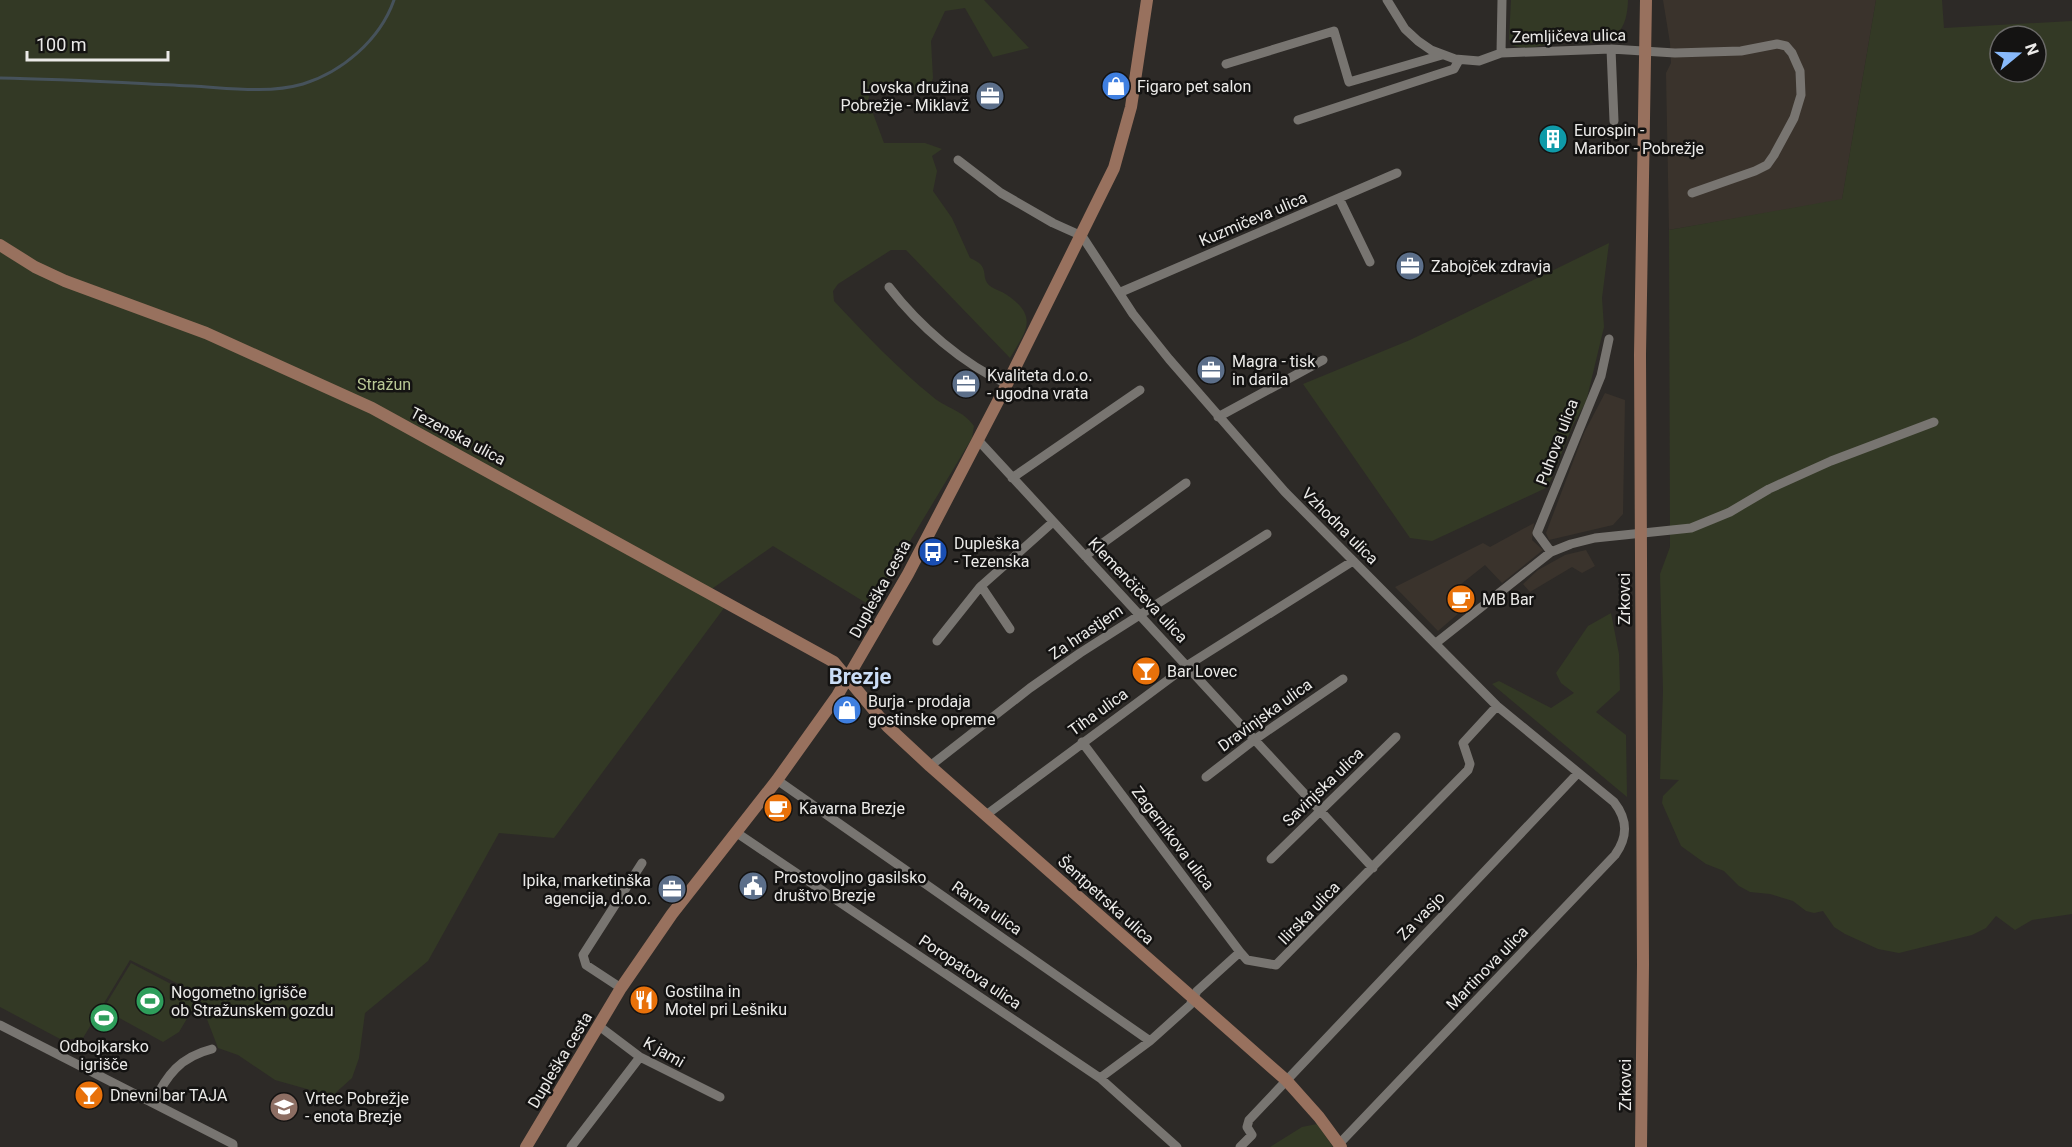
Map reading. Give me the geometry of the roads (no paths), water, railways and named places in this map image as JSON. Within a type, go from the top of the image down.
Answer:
[{"type":"street","name":"Dupleška cesta","points":[[526,1147],[621,988],[672,914],[777,780],[848,678],[908,574],[1007,384],[1114,168],[1125,136],[1147,0]]},
{"type":"street","name":"Zemljičeva ulica","points":[[1388,0],[1406,29],[1418,41],[1442,55],[1459,60],[1488,58],[1501,53],[1611,49],[1662,54],[1741,51],[1777,44],[1786,46],[1797,63],[1801,80],[1798,108],[1788,132],[1767,165],[1734,180],[1692,193]]},
{"type":"street","points":[[1501,53],[1502,0]]},
{"type":"street","points":[[1646,0],[1646,51]]},
{"type":"street","points":[[1226,64],[1334,31],[1349,82],[1442,55]]},
{"type":"street","points":[[1611,49],[1614,121]]},
{"type":"street","name":"Zrkovci","points":[[1641,1147],[1643,945],[1640,533],[1646,51]]},
{"type":"street","name":"Zemljičeva ulica","points":[[1298,120],[1455,69],[1459,60]]},
{"type":"street","points":[[958,160],[1001,193],[1053,224],[1082,236]]},
{"type":"street","name":"Kuzmičeva ulica","points":[[1121,292],[1396,173]]},
{"type":"street","points":[[1339,198],[1370,262]]},
{"type":"street","name":"Vzhodna ulica","points":[[1082,236],[1148,333],[1218,417],[1285,492],[1497,706],[1614,802]]},
{"type":"street","name":"Tezenska ulica","points":[[0,245],[65,281],[206,333],[372,408],[741,609],[834,662],[848,678]]},
{"type":"street","points":[[889,287],[901,302],[949,346],[971,363],[1007,384]]},
{"type":"street","name":"Puhova ulica","points":[[1551,552],[1537,533],[1601,376],[1610,339]]},
{"type":"street","points":[[1218,417],[1323,360]]},
{"type":"street","points":[[1012,478],[1140,390]]},
{"type":"street","points":[[1436,644],[1551,552],[1584,540],[1640,533],[1672,532],[1710,521],[1769,489],[1821,465],[1934,422]]},
{"type":"street","name":"Klemenčičeva ulica","points":[[978,440],[1373,868]]},
{"type":"street","points":[[1085,556],[1186,483]]},
{"type":"street","points":[[937,641],[981,586],[1053,522]]},
{"type":"street","name":"Za hrastjem","points":[[930,766],[1030,688],[1140,614],[1267,534]]},
{"type":"street","name":"Tiha ulica","points":[[986,815],[1188,665],[1353,561]]},
{"type":"street","points":[[981,586],[1010,629]]},
{"type":"street","name":"Šentpetrska ulica","points":[[848,678],[887,726],[930,766],[1286,1080],[1340,1145]]},
{"type":"street","name":"Dravinjska ulica","points":[[1206,777],[1254,740],[1343,679]]},
{"type":"street","name":"Ilirska ulica","points":[[1240,952],[1247,960],[1269,965],[1280,964],[1468,770],[1470,764],[1463,743],[1497,706]]},
{"type":"street","name":"Savinjska ulica","points":[[1271,859],[1396,737]]},
{"type":"street","name":"Zagernikova ulica","points":[[1082,742],[1240,952]]},
{"type":"street","name":"Za vasjo","points":[[1240,1147],[1252,1135],[1247,1127],[1249,1120],[1578,773]]},
{"type":"street","name":"Ravna ulica","points":[[777,780],[1150,1041]]},
{"type":"street","name":"Martinova ulica","points":[[1340,1145],[1615,855],[1623,844],[1625,829],[1623,813],[1614,802]]},
{"type":"street","name":"Poropatova ulica","points":[[737,833],[1100,1078],[1178,1147]]},
{"type":"street","points":[[621,988],[586,965],[583,955],[642,862]]},
{"type":"street","points":[[1100,1078],[1150,1041],[1193,999],[1197,991],[1240,952]]},
{"type":"street","points":[[0,1025],[233,1144],[233,1147]]},
{"type":"street","name":"K jami","points":[[599,1026],[640,1057],[720,1096]]},
{"type":"street","points":[[153,1103],[161,1085],[178,1066],[192,1054],[212,1049]]},
{"type":"street","points":[[571,1147],[640,1057]]},
{"type":"waterway","points":[[0,78],[248,90],[290,87],[318,79],[345,63],[369,41],[388,15],[394,0]]},
{"type":"place","name":"Figaro pet salon","points":[[1116,86]]},
{"type":"place","name":"Lovska družina Pobrežje - Miklavž","points":[[990,96]]},
{"type":"place","name":"Eurospin - Maribor - Pobrežje","points":[[1553,139]]},
{"type":"place","name":"Zabojček zdravja","points":[[1410,266]]},
{"type":"place","name":"Magra - tisk in darila","points":[[1211,370]]},
{"type":"place","name":"Kvaliteta d.o.o. - ugodna vrata","points":[[966,384]]},
{"type":"place","name":"Dupleška - Tezenska","points":[[933,552]]},
{"type":"place","name":"MB Bar","points":[[1461,599]]},
{"type":"place","name":"Bar Lovec","points":[[1146,671]]},
{"type":"place","name":"Burja - prodaja gostinske opreme","points":[[847,710]]},
{"type":"place","name":"Kavarna Brezje","points":[[778,808]]},
{"type":"place","name":"Prostovoljno gasilsko društvo Brezje","points":[[753,886]]},
{"type":"place","name":"Ipika, marketinška agencija, d.o.o.","points":[[672,889]]},
{"type":"place","name":"Gostilna in Motel pri Lešniku","points":[[644,1000]]},
{"type":"place","name":"Nogometno igrišče ob Stražunskem gozdu","points":[[150,1001]]},
{"type":"place","name":"Odbojkarsko igrišče","points":[[104,1018]]},
{"type":"place","name":"Dnevni bar TAJA","points":[[89,1095]]},
{"type":"place","name":"Vrtec Pobrežje - enota Brezje","points":[[284,1107]]},
{"type":"district","name":"Brezje","points":[[860,676]]},
{"type":"park label","name":"Stražun","points":[[384,384]]}]
